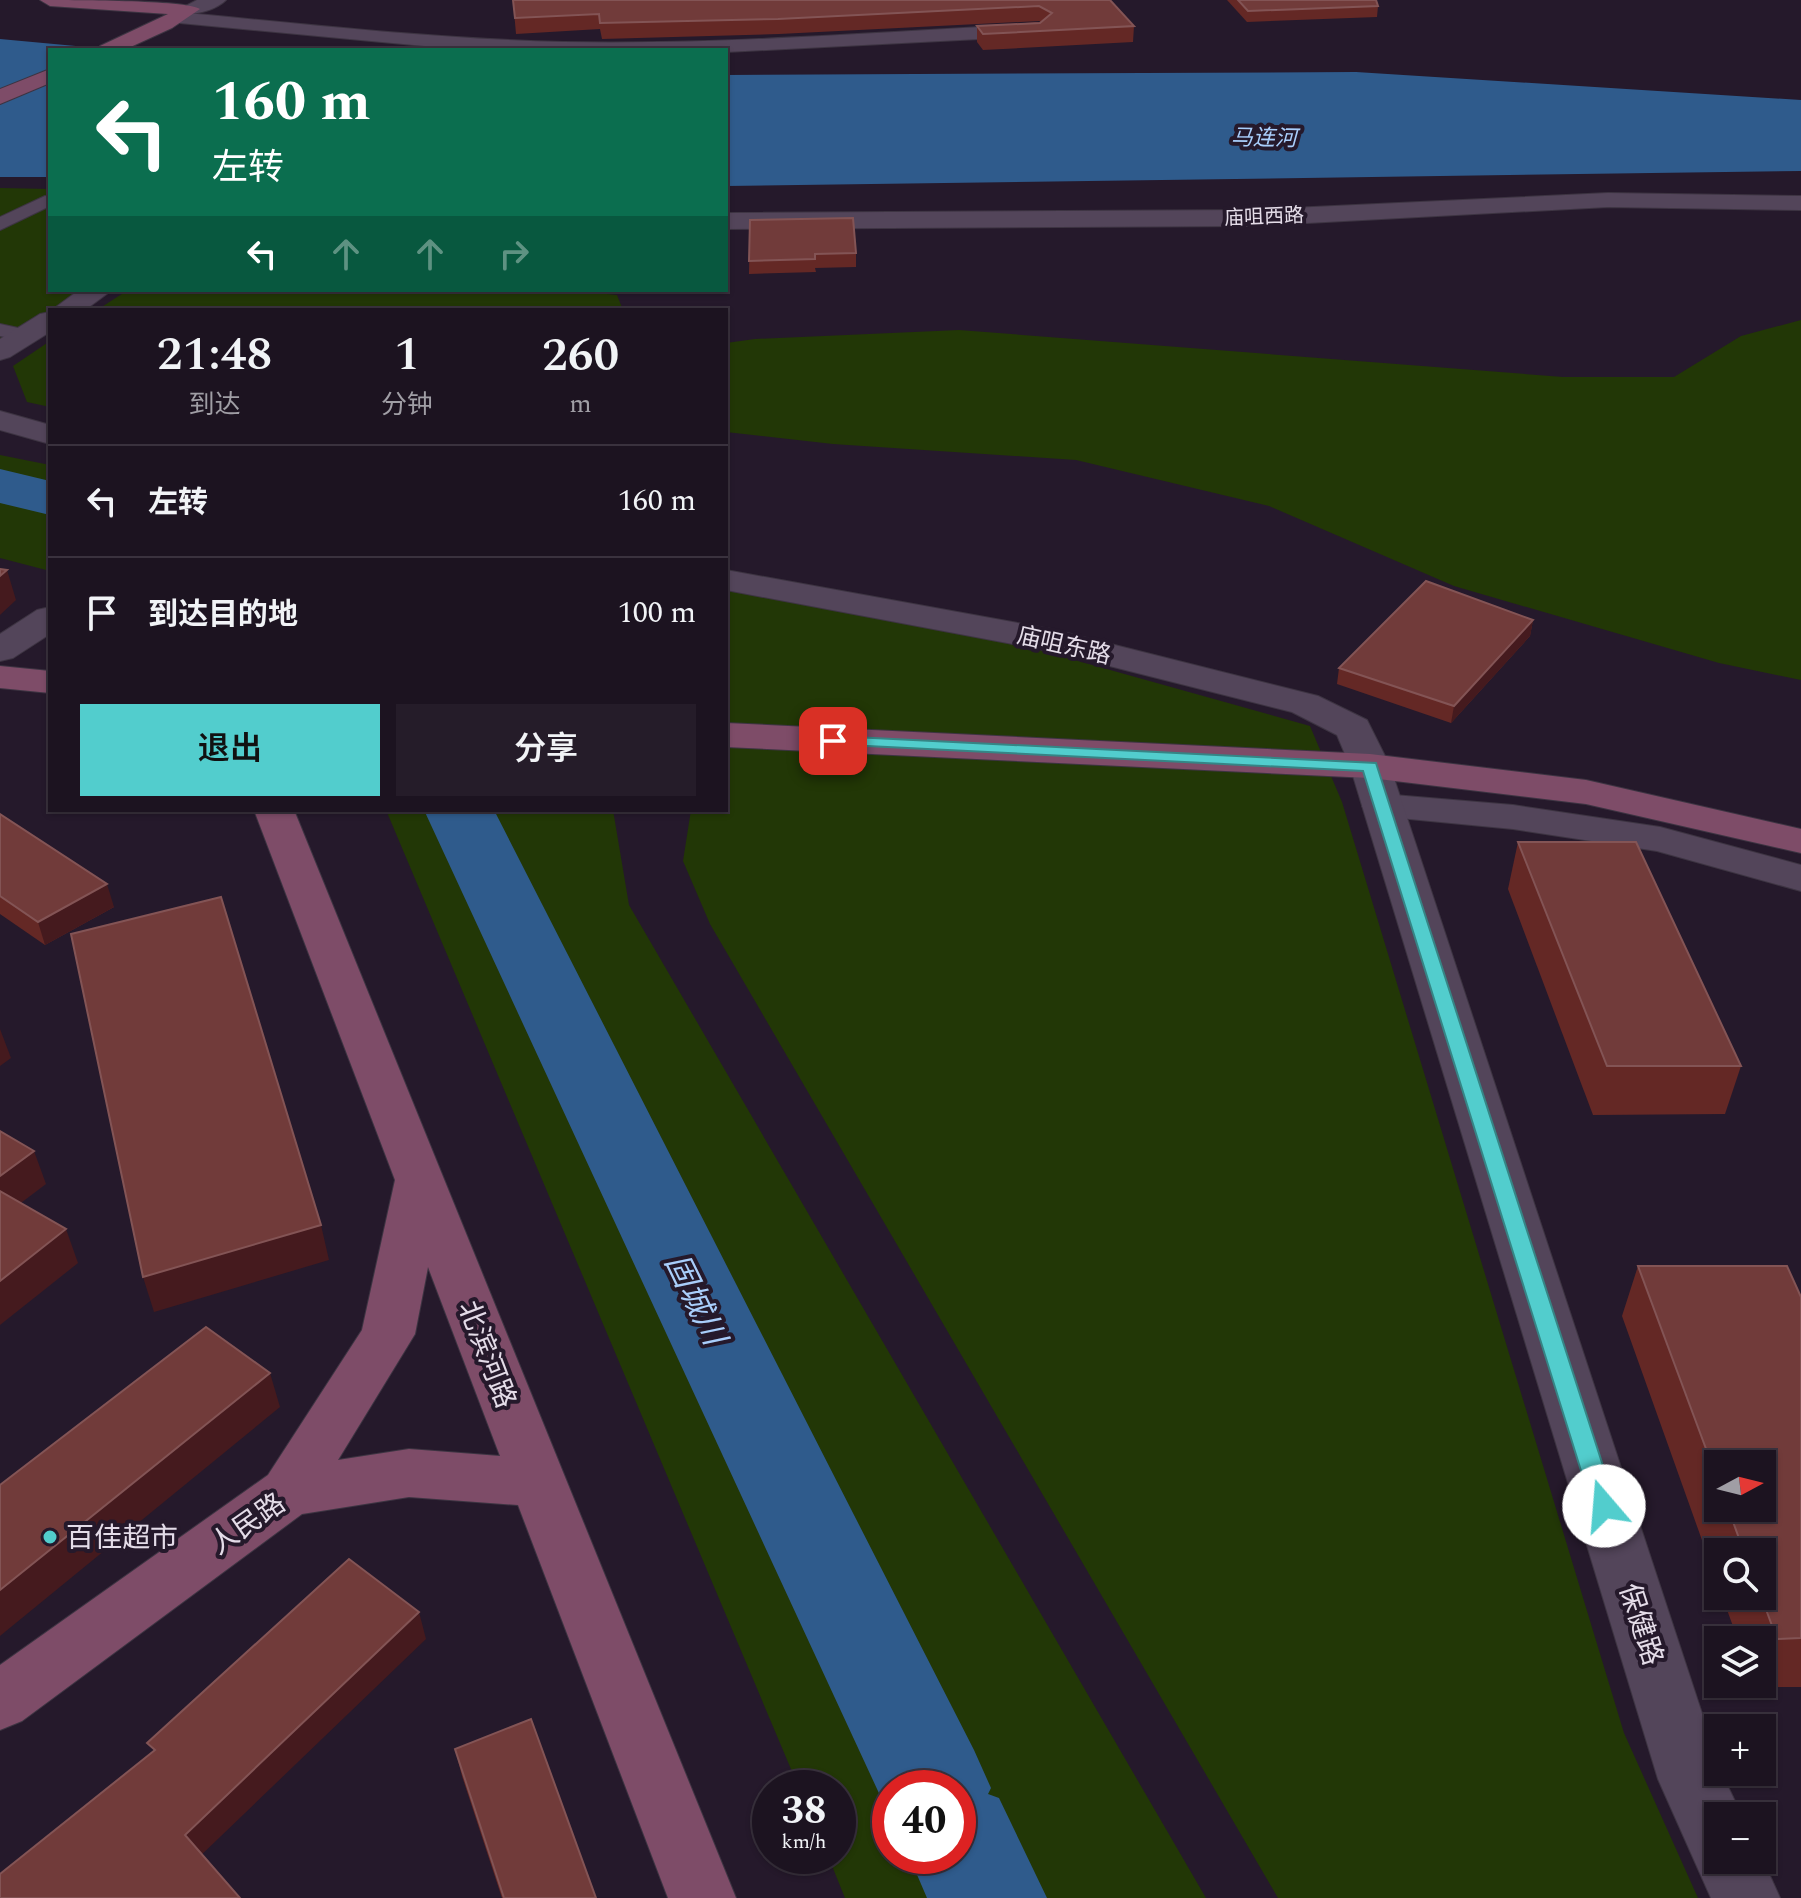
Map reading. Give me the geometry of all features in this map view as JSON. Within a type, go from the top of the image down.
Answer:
[{"type":"main road","points":[[50,0],[177,17]]},
{"type":"main road","points":[[111,48],[177,17]]},
{"type":"main road","points":[[0,97],[48,76]]},
{"type":"main road","points":[[0,677],[48,682]]},
{"type":"main road","points":[[728,735],[1376,786],[1586,792],[1801,841]]},
{"type":"main road","name":"北滨河路","points":[[275,812],[702,1898]]},
{"type":"main road","points":[[288,1492],[388,1334],[420,1179]]},
{"type":"main road","name":"人民路","points":[[0,1701],[288,1492],[409,1473],[539,1483]]},
{"type":"street","points":[[177,17],[216,0]]},
{"type":"street","points":[[177,17],[445,44],[566,48],[1039,30]]},
{"type":"street","name":"庙咀西路","points":[[728,221],[1251,218],[1608,200],[1801,203]]},
{"type":"street","points":[[0,201],[48,201]]},
{"type":"street","points":[[0,224],[48,201]]},
{"type":"street","points":[[69,308],[95,292]]},
{"type":"street","points":[[0,351],[13,333],[48,321]]},
{"type":"street","points":[[0,420],[48,434]]},
{"type":"street","name":"庙咀东路","points":[[728,580],[1051,640],[1305,704],[1353,728],[1376,786]]},
{"type":"street","points":[[0,650],[48,619]]},
{"type":"street","points":[[1376,786],[1513,817],[1660,839],[1801,878]]},
{"type":"street","name":"保健路","points":[[1376,786],[1691,1779],[1704,1807]]},
{"type":"street","points":[[1735,1874],[1746,1898]]},
{"type":"green space","points":[[0,188],[48,189],[48,292],[85,292],[58,308],[48,308],[48,314],[0,342]]},
{"type":"green space","points":[[125,292],[588,292],[617,295],[622,308],[100,308]]},
{"type":"green space","points":[[1801,320],[1801,680],[1719,663],[1454,586],[1269,506],[1076,460],[833,444],[728,432],[728,343],[755,339],[959,330],[1563,377],[1674,377],[1741,336]]},
{"type":"green space","points":[[48,342],[48,407],[27,402],[13,366]]},
{"type":"green space","points":[[0,455],[48,465],[48,570],[0,558]]},
{"type":"green space","points":[[728,589],[1028,647],[1310,726],[1342,802],[1624,1733],[1698,1898],[1278,1898],[710,924],[683,861],[691,812],[728,812]]},
{"type":"green space","points":[[387,812],[613,812],[629,905],[1206,1898],[845,1898],[835,1874],[856,1874],[856,1770],[791,1770]]},
{"type":"water","points":[[0,39],[97,48],[48,48],[48,177],[0,177]]},
{"type":"water","name":"马连河","points":[[1356,72],[1801,100],[1801,171],[728,186],[728,75]]},
{"type":"building","points":[[513,0],[1110,0],[1134,26],[983,34],[977,26],[1040,23],[1052,13],[1039,6],[778,19],[600,23],[599,14],[515,18]]},
{"type":"building","points":[[1238,0],[1376,0],[1378,6],[1248,11]]},
{"type":"building","points":[[853,218],[856,253],[815,254],[815,259],[749,261],[750,220]]},
{"type":"building","points":[[1426,581],[1533,620],[1454,706],[1339,668]]},
{"type":"building","points":[[0,814],[107,884],[38,922],[0,896]]},
{"type":"building","points":[[1518,842],[1636,842],[1741,1066],[1607,1066]]},
{"type":"building","points":[[221,897],[321,1225],[143,1277],[71,934]]},
{"type":"building","points":[[0,1131],[34,1151],[0,1176]]},
{"type":"building","points":[[0,1191],[66,1229],[0,1281]]},
{"type":"building","points":[[1638,1266],[1787,1266],[1801,1297],[1801,1638],[1777,1639],[1776,1626],[1772,1626],[1766,1610],[1776,1610],[1776,1538],[1739,1538],[1733,1522],[1776,1522],[1776,1450],[1706,1450]]},
{"type":"building","points":[[206,1327],[270,1373],[0,1590],[0,1485]]},
{"type":"building","points":[[349,1559],[419,1612],[185,1835],[240,1898],[0,1898],[0,1874],[155,1750],[147,1743]]},
{"type":"building","points":[[531,1719],[596,1898],[504,1898],[455,1749]]},
{"type":"waterway","name":"固城川","points":[[0,486],[48,498]]},
{"type":"waterway","name":"固城川","points":[[460,812],[925,1770]]},
{"type":"waterway","name":"固城川","points":[[976,1874],[988,1898]]},
{"type":"place","name":"百佳超市","points":[[50,1537]]},
{"type":"route","points":[[833,741],[1370,766],[1604,1506]]}]
